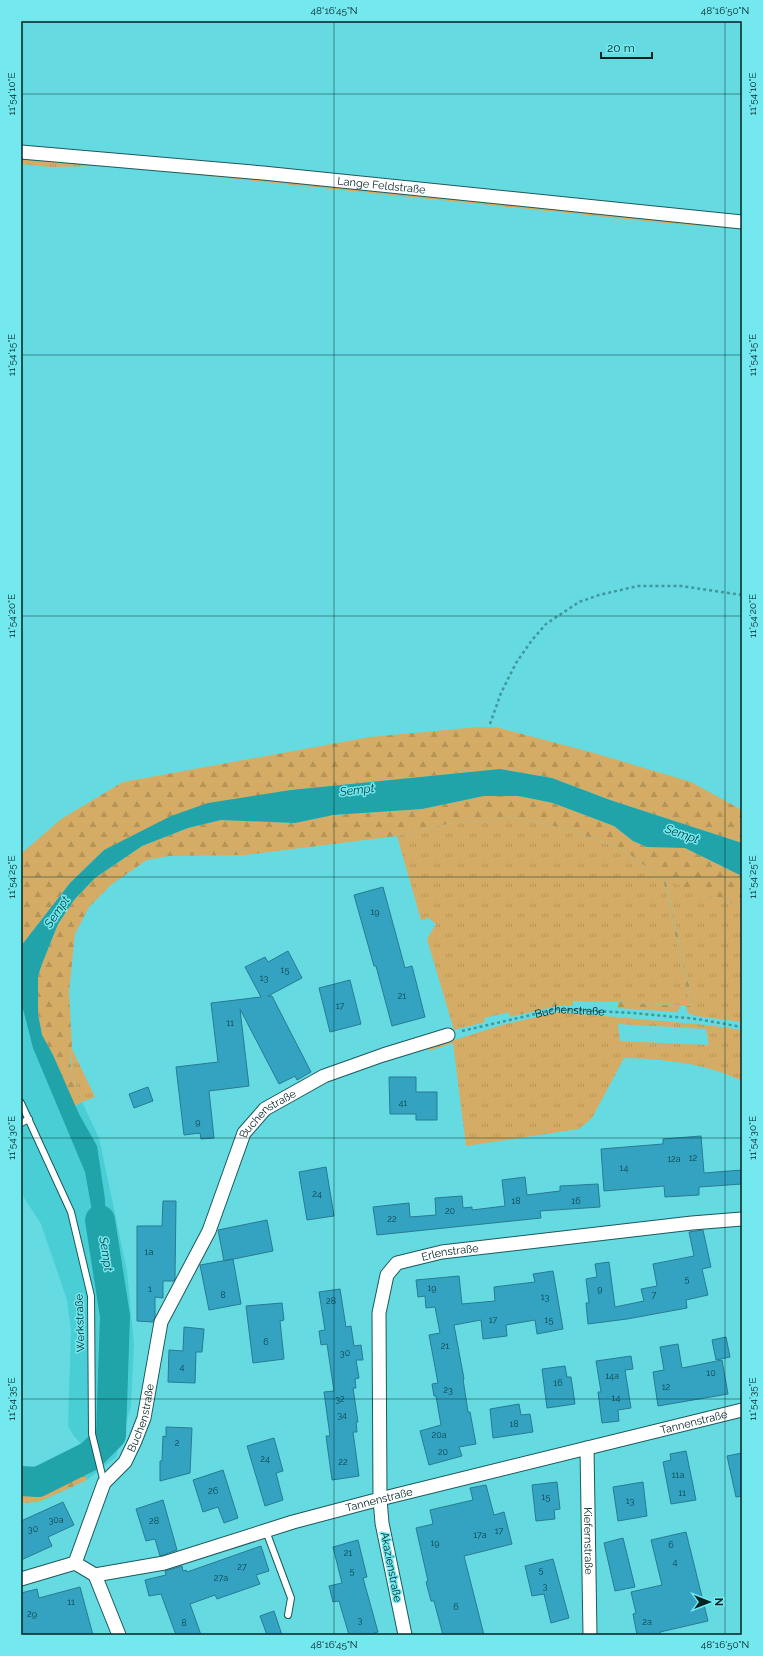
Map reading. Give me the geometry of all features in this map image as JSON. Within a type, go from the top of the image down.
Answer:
[{"type":"street","name":"Lange Feldstraße","points":[[21,152],[263,173],[742,222]]},
{"type":"street","name":"Buchenstraße","points":[[75,1563],[104,1483],[125,1462],[135,1442],[144,1418],[161,1322],[209,1231],[244,1132],[266,1109],[324,1076],[383,1055],[448,1035]]},
{"type":"street","name":"Erlenstraße","points":[[380,1499],[379,1313],[387,1275],[397,1263],[442,1252],[692,1222],[742,1219]]},
{"type":"street","name":"Tannenstraße","points":[[95,1575],[164,1563],[266,1530],[380,1499],[742,1410]]},
{"type":"street","name":"Kiefernstraße","points":[[587,1448],[590,1635]]},
{"type":"street","name":"Akazienstraße","points":[[380,1499],[382,1523],[405,1635]]},
{"type":"street","points":[[21,1579],[75,1563],[95,1575],[119,1635]]},
{"type":"lane","name":"Werkstraße","points":[[21,1103],[71,1212],[91,1296],[92,1434],[104,1483]]},
{"type":"lane","points":[[21,1123],[29,1119]]},
{"type":"lane","points":[[266,1530],[291,1598],[288,1614]]},
{"type":"path","points":[[490,724],[501,693],[516,663],[532,640],[546,624],[578,602],[599,595],[638,586],[681,586],[742,595]]},
{"type":"path","name":"Buchenstraße","points":[[448,1035],[557,1009],[633,1013],[697,1019],[742,1027]]},
{"type":"shaded area","points":[[21,972],[53,1055],[75,1106],[82,1102],[99,1138],[127,1271],[134,1344],[131,1406],[116,1457],[87,1480],[76,1457],[81,1444],[73,1435],[68,1426],[71,1330],[67,1300],[41,1224],[21,1193]]},
{"type":"green space","points":[[21,159],[62,160],[742,226],[742,229],[664,223],[148,170],[100,166],[50,167],[21,164]]},
{"type":"green space","points":[[479,727],[496,727],[594,753],[691,782],[742,810],[742,843],[610,800],[552,778],[500,769],[291,790],[104,850],[70,883],[21,946],[21,854],[61,819],[123,782],[370,737]]},
{"type":"green space","points":[[484,796],[519,796],[553,803],[614,826],[633,841],[647,847],[685,848],[742,876],[742,909],[732,903],[666,881],[696,1016],[688,1013],[686,1006],[690,1006],[663,879],[624,850],[567,829],[514,817],[447,824],[397,836],[245,855],[169,856],[147,860],[112,884],[89,907],[75,934],[69,992],[72,1049],[70,1062],[74,1081],[82,1102],[75,1106],[53,1055],[42,1035],[38,1014],[38,976],[58,924],[74,900],[95,878],[142,846],[188,828],[221,820],[295,823],[333,815],[422,809]]},
{"type":"green space","points":[[514,817],[567,829],[624,850],[663,879],[690,1006],[618,1002],[557,1001],[484,1018],[485,1022],[454,1030],[427,939],[436,924],[427,917],[425,920],[421,920],[397,836],[447,824]]},
{"type":"green space","points":[[666,880],[732,903],[742,909],[742,1022],[696,1016]]},
{"type":"green space","points":[[557,1001],[573,1001],[573,1006],[557,1006],[510,1017],[509,1012]]},
{"type":"green space","points":[[618,1002],[681,1006],[677,1012],[618,1008]]},
{"type":"green space","points":[[558,1012],[707,1025],[742,1030],[742,1081],[714,1070],[684,1063],[654,1059],[624,1058],[592,1118],[579,1129],[466,1146],[453,1043],[429,1051],[429,1048],[502,1025]],"holes":[[[618,1024],[706,1029],[709,1045],[620,1041]]]},
{"type":"green space","points":[[72,1049],[95,1097],[82,1102],[72,1070]]},
{"type":"green space","points":[[81,1444],[76,1457],[87,1480],[39,1502],[21,1503],[21,1470],[24,1471],[50,1463]]},
{"type":"water","points":[[500,769],[552,778],[610,800],[742,843],[742,876],[685,848],[647,847],[633,841],[614,826],[553,803],[519,796],[484,796],[422,809],[333,815],[295,823],[221,820],[188,828],[142,846],[95,878],[74,900],[58,924],[38,976],[38,1014],[42,1035],[53,1055],[79,1114],[97,1146],[105,1199],[106,1259],[98,1244],[85,1172],[33,1048],[21,1001],[21,946],[70,883],[104,850],[171,816],[208,803],[291,790]]},
{"type":"building","points":[[383,887],[405,968],[412,966],[425,1017],[392,1026],[376,966],[374,966],[354,895]]},
{"type":"building","points":[[288,951],[302,978],[268,996],[272,996],[311,1072],[297,1080],[295,1076],[279,1084],[240,1009],[249,1086],[209,1091],[214,1138],[201,1139],[200,1133],[184,1135],[176,1067],[218,1062],[211,1003],[261,997],[245,967],[265,957],[268,962]]},
{"type":"building","points":[[350,980],[361,1024],[330,1032],[319,988]]},
{"type":"building","points":[[389,1077],[416,1077],[416,1092],[437,1092],[437,1120],[416,1120],[416,1114],[390,1114]]},
{"type":"building","points":[[148,1087],[153,1101],[134,1108],[129,1094]]},
{"type":"building","points":[[701,1136],[704,1173],[742,1170],[742,1184],[699,1187],[699,1195],[665,1197],[664,1186],[604,1191],[601,1149],[663,1144],[663,1139]]},
{"type":"building","points":[[326,1167],[334,1216],[307,1220],[299,1172]]},
{"type":"building","points":[[525,1177],[527,1195],[560,1191],[560,1186],[598,1184],[600,1207],[540,1211],[541,1218],[377,1235],[373,1207],[409,1203],[410,1217],[436,1215],[435,1198],[462,1196],[463,1208],[472,1207],[472,1210],[505,1206],[502,1180]]},
{"type":"building","points":[[163,1201],[176,1201],[175,1279],[174,1281],[163,1281],[163,1298],[155,1297],[155,1317],[153,1322],[137,1321],[137,1226],[162,1226]]},
{"type":"building","points":[[267,1220],[273,1251],[224,1261],[218,1230]]},
{"type":"building","points":[[703,1230],[711,1267],[702,1269],[708,1295],[686,1300],[687,1308],[627,1319],[588,1324],[586,1303],[589,1303],[586,1279],[597,1277],[595,1264],[609,1262],[615,1307],[644,1301],[641,1289],[657,1286],[653,1264],[694,1256],[689,1232]]},
{"type":"building","points":[[233,1259],[241,1304],[209,1310],[200,1265]]},
{"type":"building","points":[[553,1271],[563,1329],[537,1334],[535,1320],[506,1325],[507,1336],[483,1339],[481,1320],[454,1325],[464,1379],[468,1412],[470,1412],[476,1444],[459,1447],[462,1456],[429,1465],[420,1431],[441,1425],[436,1396],[434,1396],[432,1384],[438,1383],[429,1335],[440,1333],[435,1307],[426,1308],[425,1296],[418,1297],[416,1280],[459,1276],[462,1304],[495,1301],[494,1287],[535,1282],[533,1274]]},
{"type":"building","points":[[340,1289],[346,1327],[351,1326],[354,1346],[361,1345],[363,1360],[356,1360],[359,1378],[355,1379],[356,1388],[353,1388],[358,1422],[356,1422],[357,1432],[353,1432],[359,1476],[332,1480],[326,1436],[330,1436],[324,1392],[334,1391],[327,1344],[321,1345],[319,1331],[325,1330],[319,1292]]},
{"type":"building","points":[[282,1303],[284,1320],[280,1321],[284,1359],[253,1363],[246,1306]]},
{"type":"building","points":[[184,1327],[204,1329],[202,1352],[196,1352],[195,1383],[168,1382],[169,1350],[183,1351]]},
{"type":"building","points":[[726,1337],[730,1357],[716,1360],[712,1340]]},
{"type":"building","points":[[678,1344],[682,1368],[722,1360],[728,1394],[658,1406],[653,1372],[664,1370],[660,1347]]},
{"type":"building","points":[[631,1356],[633,1369],[625,1370],[631,1408],[618,1410],[619,1421],[602,1423],[598,1392],[601,1392],[596,1361]]},
{"type":"building","points":[[565,1366],[567,1377],[571,1377],[575,1404],[547,1408],[542,1369]]},
{"type":"building","points":[[519,1404],[521,1415],[530,1414],[533,1432],[493,1438],[490,1409]]},
{"type":"building","points":[[166,1427],[192,1428],[190,1473],[160,1481],[160,1461],[162,1461],[163,1436],[166,1437]]},
{"type":"building","points":[[274,1438],[283,1471],[276,1473],[283,1500],[265,1506],[247,1446]]},
{"type":"building","points":[[686,1451],[696,1500],[671,1504],[663,1462],[671,1460],[670,1454]]},
{"type":"building","points":[[742,1453],[742,1496],[736,1497],[727,1456]]},
{"type":"building","points":[[223,1470],[238,1518],[224,1523],[218,1507],[203,1512],[193,1480]]},
{"type":"building","points":[[557,1482],[560,1509],[554,1510],[555,1519],[536,1521],[532,1485]]},
{"type":"building","points":[[643,1482],[647,1516],[618,1521],[613,1487]]},
{"type":"building","points":[[486,1485],[494,1515],[504,1512],[512,1544],[464,1556],[484,1635],[443,1635],[434,1601],[431,1601],[426,1582],[428,1581],[416,1528],[433,1524],[430,1510],[473,1500],[470,1488]]},
{"type":"building","points":[[163,1500],[177,1550],[160,1556],[155,1539],[146,1541],[136,1509]]},
{"type":"building","points":[[63,1502],[74,1525],[48,1537],[52,1546],[21,1560],[21,1521]]},
{"type":"building","points":[[686,1532],[708,1621],[660,1632],[661,1635],[637,1635],[633,1614],[636,1613],[631,1592],[662,1585],[651,1540]]},
{"type":"building","points":[[623,1538],[635,1587],[615,1591],[604,1543]]},
{"type":"building","points":[[358,1540],[367,1577],[363,1578],[378,1632],[374,1633],[375,1635],[349,1635],[339,1601],[333,1602],[329,1586],[342,1583],[333,1547]]},
{"type":"building","points":[[261,1546],[269,1571],[256,1575],[260,1584],[217,1599],[215,1595],[190,1604],[201,1635],[176,1635],[161,1594],[149,1596],[145,1580],[166,1575],[165,1571],[182,1566],[183,1571],[186,1570],[187,1572]]},
{"type":"building","points":[[553,1559],[569,1618],[551,1623],[544,1594],[532,1596],[525,1566]]},
{"type":"building","points":[[80,1587],[93,1635],[21,1635],[21,1593],[37,1589],[39,1598]]},
{"type":"building","points":[[274,1611],[282,1635],[267,1635],[260,1616]]},
{"type":"waterway","name":"Sempt","points":[[21,1481],[38,1482],[90,1456],[111,1435],[115,1316],[100,1220]]}]
